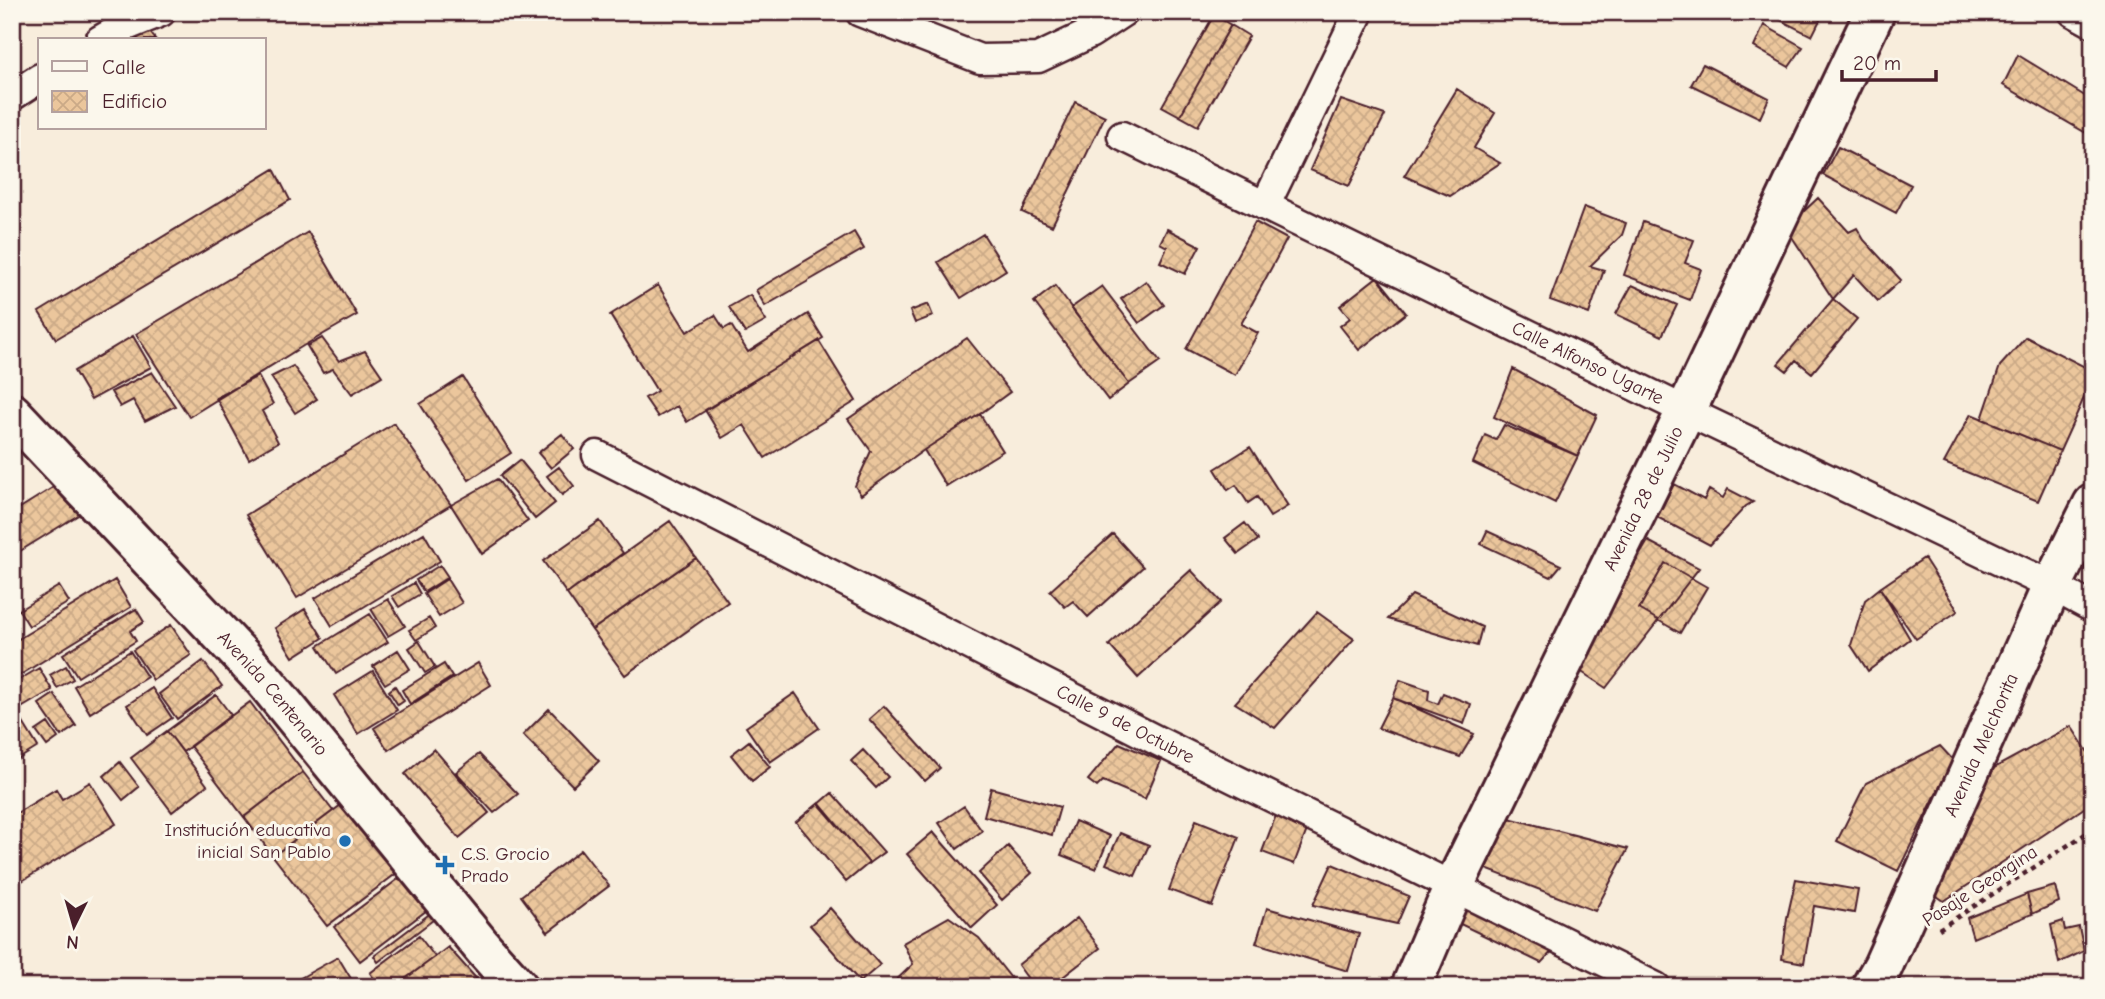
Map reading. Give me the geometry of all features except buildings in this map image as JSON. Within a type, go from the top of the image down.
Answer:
[{"type":"main road","name":"Avenida 28 de Julio","points":[[1411,987],[1454,886],[1686,411],[1875,12]]},
{"type":"main road","name":"Avenida Centenario","points":[[12,413],[265,681],[483,948],[518,987]]},
{"type":"main road","name":"Avenida Melchorita","points":[[1871,987],[1889,953],[2052,586],[2093,504]]},
{"type":"street","points":[[103,38],[161,12]]},
{"type":"street","points":[[860,12],[980,59],[992,59],[1038,58],[1091,33],[1123,12]]},
{"type":"street","points":[[1265,206],[1359,12]]},
{"type":"street","points":[[2073,12],[2093,23]]},
{"type":"street","points":[[12,96],[38,79]]},
{"type":"street","name":"Calle Alfonso Ugarte","points":[[1122,136],[2093,608]]},
{"type":"street","name":"Calle 9 de Octubre","points":[[597,455],[1158,741],[1656,987]]},
{"type":"path","name":"Pasaje Georgina","points":[[1930,936],[2093,828]]},
{"type":"place","name":"Institución educativa inicial San Pablo","points":[[345,841]]},
{"type":"place","name":"C.S. Grocio Prado","points":[[445,865]]}]
